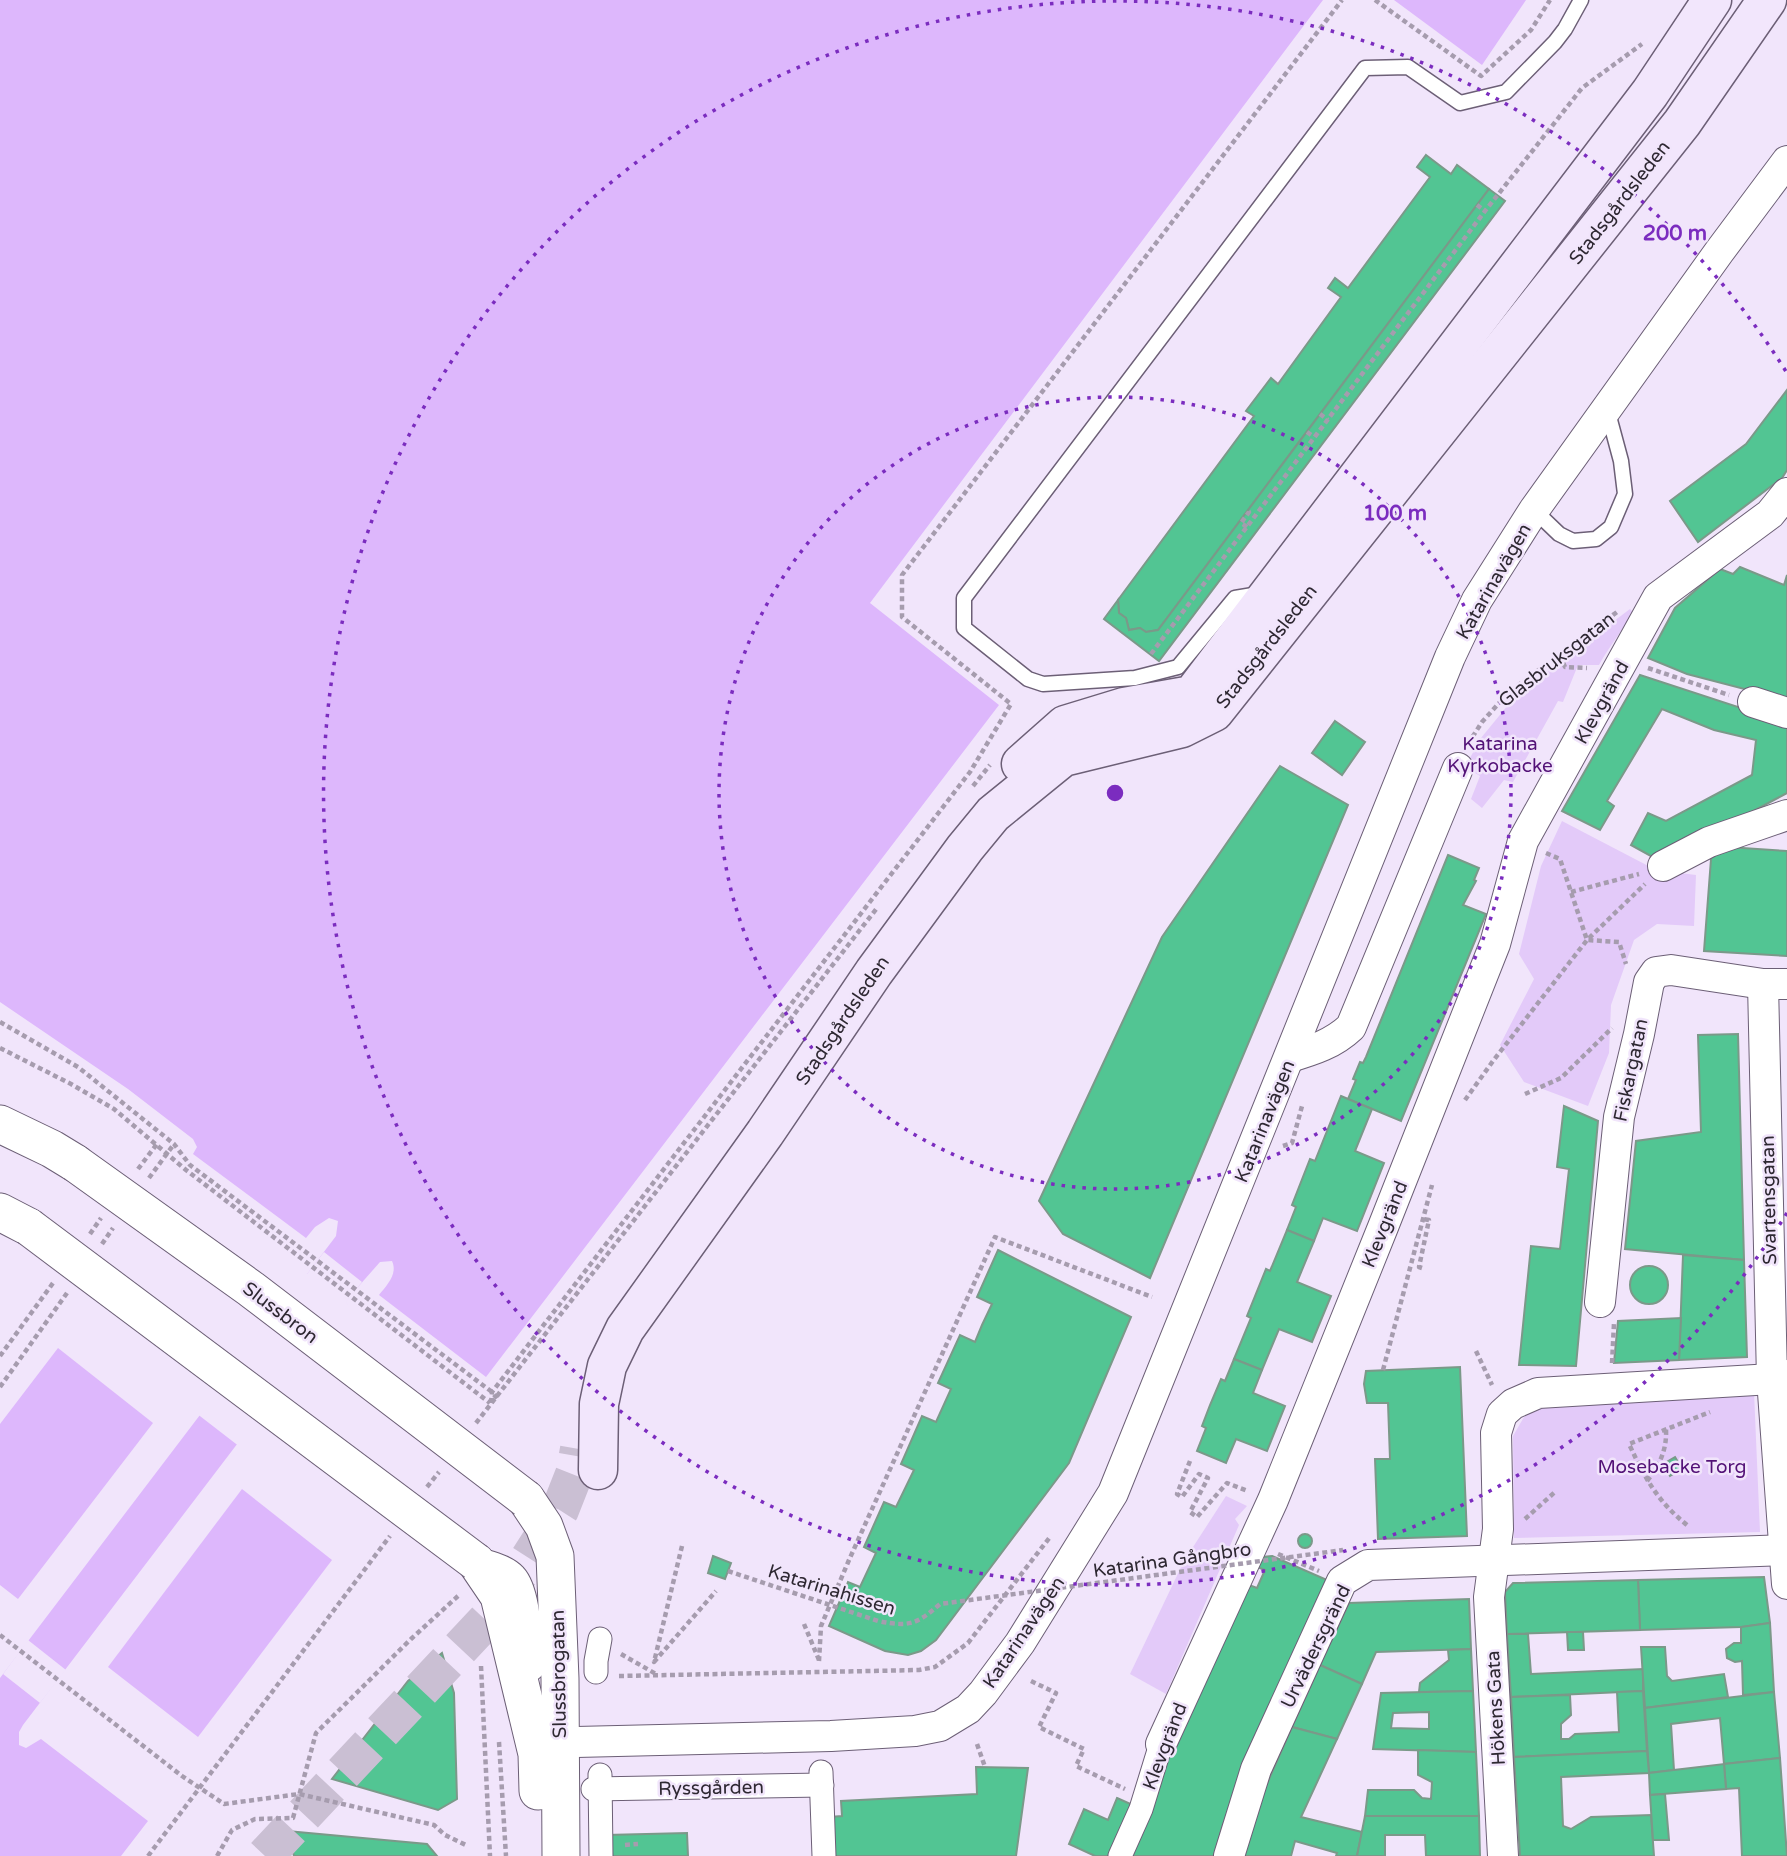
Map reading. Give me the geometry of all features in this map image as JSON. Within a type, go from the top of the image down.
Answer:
[{"type":"main road","name":"Stadsgårdsleden","points":[[1712,0],[1650,93],[1270,592],[1138,720],[1063,757],[993,814],[965,848],[874,972],[765,1133],[625,1329],[607,1366],[588,1459],[580,1393],[587,1361],[612,1319],[759,1123],[968,820],[1019,765],[1065,725],[1138,720],[1182,728],[1214,712],[1682,123],[1767,0]]},
{"type":"street","name":"Katarinavägen","points":[[549,1749],[831,1736],[915,1731],[940,1726],[968,1709],[1014,1652],[1113,1493],[1450,657],[1477,600],[1534,510],[1787,161]]},
{"type":"street","points":[[1658,597],[1770,513],[1787,494]]},
{"type":"street","name":"Klevgränd","points":[[1119,1856],[1144,1798],[1161,1744],[1273,1500],[1494,944],[1523,841],[1658,597]]},
{"type":"street","points":[[1753,702],[1787,713]]},
{"type":"street","points":[[1290,1057],[1317,1049],[1341,1037],[1351,1027],[1458,768]]},
{"type":"street","points":[[1663,866],[1709,842],[1787,814]]},
{"type":"street","name":"Fiskargatan","points":[[1607,1313],[1619,1117],[1649,982],[1656,972],[1671,971],[1775,984]]},
{"type":"street","name":"Svartensgatan","points":[[1775,984],[1780,1377],[1787,1584]]},
{"type":"street","name":"Slussbron","points":[[14,1130],[75,1163],[251,1289],[526,1499]]},
{"type":"street","name":"Slussbrogatan","points":[[14,1220],[476,1562],[499,1596],[549,1749],[561,1856]]},
{"type":"street","points":[[1780,1377],[1538,1393],[1513,1404],[1502,1414],[1496,1433],[1498,1528],[1495,1560],[1785,1550]]},
{"type":"street","name":"Slussbrogatan","points":[[526,1499],[544,1526],[555,1556],[560,1672],[549,1749],[540,1856]]},
{"type":"street","name":"Urvädersgränd","points":[[1229,1856],[1256,1769],[1342,1581],[1368,1564],[1495,1560]]},
{"type":"street","name":"Hökens Gata","points":[[1495,1560],[1489,1597],[1503,1856]]},
{"type":"street","points":[[597,1675],[600,1639]]},
{"type":"street","name":"Ryssgården","points":[[601,1856],[598,1784],[821,1777],[824,1856]]},
{"type":"lane","points":[[1270,592],[1235,598],[1178,667],[1135,678],[1043,684],[1028,679],[964,628],[964,598],[1365,68],[1408,67],[1460,103],[1506,92],[1560,36],[1581,0]]},
{"type":"lane","points":[[1534,510],[1559,534],[1573,541],[1596,539],[1611,527],[1625,494],[1621,461],[1607,408]]},
{"type":"path","points":[[472,1428],[970,772],[1011,704],[902,617],[902,575],[1342,0]]},
{"type":"path","points":[[1375,0],[1482,76],[1531,30],[1550,0]]},
{"type":"path","points":[[1151,654],[1485,211],[1582,88],[1646,42]]},
{"type":"path","points":[[1477,205],[1485,211]]},
{"type":"path","points":[[1320,414],[1328,420]]},
{"type":"path","points":[[1307,432],[1314,437]]},
{"type":"path","points":[[1247,527],[1241,523],[1250,512],[1248,510]]},
{"type":"path","name":"Glasbruksgatan","points":[[1458,768],[1471,739],[1494,706],[1525,679],[1636,598],[1658,597]]},
{"type":"path","points":[[1560,655],[1565,667],[1593,669]]},
{"type":"path","points":[[1644,666],[1701,687]]},
{"type":"path","points":[[965,797],[990,764]]},
{"type":"path","points":[[1542,850],[1560,859],[1587,940]]},
{"type":"path","points":[[1571,892],[1616,882],[1663,866]]},
{"type":"path","points":[[1458,1110],[1493,1060],[1587,940],[1663,866]]},
{"type":"path","points":[[495,1397],[879,906]]},
{"type":"path","points":[[1587,940],[1619,942],[1626,964]]},
{"type":"path","points":[[0,1022],[78,1067],[174,1144],[190,1165],[495,1397]]},
{"type":"path","points":[[1525,1094],[1561,1078],[1612,1028],[1639,1034]]},
{"type":"path","points":[[0,1048],[114,1109],[186,1170],[491,1403]]},
{"type":"path","points":[[1383,1370],[1434,1179]]},
{"type":"path","points":[[1422,1268],[1419,1267],[1429,1220],[1423,1219]]},
{"type":"path","points":[[804,1624],[819,1661],[821,1626],[995,1237],[1152,1297]]},
{"type":"path","points":[[1607,1313],[1612,1364]]},
{"type":"path","points":[[0,1387],[51,1315]]},
{"type":"path","points":[[1476,1351],[1489,1374]]},
{"type":"path","points":[[1647,1481],[1667,1446],[1667,1429]]},
{"type":"path","points":[[1629,1444],[1647,1481],[1667,1509],[1687,1525],[1699,1528]]},
{"type":"path","points":[[422,1494],[447,1461]]},
{"type":"path","points":[[1190,1461],[1177,1494],[1182,1497],[1199,1474],[1208,1478],[1190,1512],[1197,1517],[1227,1483],[1273,1500]]},
{"type":"path","points":[[148,1856],[397,1527]]},
{"type":"path","points":[[597,1675],[857,1672],[934,1667],[968,1643],[1054,1532]]},
{"type":"path","points":[[682,1546],[654,1662],[716,1591]]},
{"type":"path","name":"Katarina Gångbro","points":[[964,1601],[1343,1550]]},
{"type":"path","points":[[1272,1552],[1329,1575]]},
{"type":"path","name":"Katarinahissen","points":[[728,1571],[878,1621],[900,1625],[922,1619],[940,1604],[964,1601]]},
{"type":"path","points":[[217,1856],[232,1829],[256,1819],[293,1818],[316,1733],[458,1596]]},
{"type":"path","points":[[0,1635],[199,1788],[224,1804],[299,1794],[433,1825],[445,1835],[468,1846]]},
{"type":"path","points":[[1031,1681],[1056,1693],[1040,1727],[1084,1749],[1076,1766],[1144,1798]]},
{"type":"path","points":[[481,1683],[490,1856]]},
{"type":"path","points":[[499,1736],[506,1856]]},
{"type":"path","points":[[978,1744],[985,1767]]},
{"type":"green space","name":"Katarina Kyrkobacke","points":[[1630,609],[1633,612],[1599,665],[1578,665],[1563,702],[1558,701],[1513,782],[1504,780],[1482,808],[1471,799],[1480,776],[1465,767],[1481,738],[1517,694]]},
{"type":"green space","points":[[1562,821],[1656,870],[1696,875],[1694,926],[1657,924],[1634,940],[1611,1005],[1609,1053],[1588,1106],[1524,1082],[1500,1045],[1534,979],[1519,954],[1541,866]]},
{"type":"green space","name":"Mosebacke Torg","points":[[1754,1392],[1760,1532],[1514,1538],[1513,1436],[1524,1417],[1542,1406]]},
{"type":"green space","points":[[1226,1496],[1247,1506],[1235,1519],[1239,1525],[1166,1694],[1130,1674],[1184,1561]]},
{"type":"shaded area","points":[[0,0],[1323,0],[870,603],[999,705],[486,1377],[379,1295],[394,1270],[392,1261],[380,1262],[350,1296],[23,1725],[19,1732],[19,1745],[26,1748],[41,1739],[148,1821],[121,1856],[0,1856],[0,1678],[336,1236],[338,1221],[329,1218],[315,1227],[306,1238],[193,1154],[197,1147],[193,1139],[128,1089],[0,1002]]},
{"type":"shaded area","points":[[1394,0],[1526,0],[1482,65]]},
{"type":"shaded area","points":[[58,1348],[153,1423],[18,1599],[0,1585],[0,1424]]},
{"type":"shaded area","points":[[242,1489],[332,1560],[198,1737],[108,1667]]},
{"type":"pier","points":[[324,1252],[362,1282],[346,1302],[348,1305],[240,1447],[196,1413],[304,1272],[307,1274]]},
{"type":"pier","points":[[28,1640],[66,1670],[40,1703],[3,1674]]},
{"type":"building","points":[[1426,155],[1451,174],[1457,165],[1489,189],[1158,630],[1129,630],[1126,618],[1119,613],[1118,600],[1254,416],[1246,411],[1271,378],[1278,384],[1341,297],[1328,288],[1335,278],[1348,288],[1430,177],[1417,167]]},
{"type":"building","points":[[1489,189],[1505,201],[1159,661],[1104,619],[1118,600],[1119,613],[1126,618],[1129,630],[1158,630]]},
{"type":"building","points":[[1787,390],[1787,470],[1782,478],[1698,542],[1670,501],[1746,444]]},
{"type":"building","points":[[1740,567],[1784,585],[1787,575],[1787,700],[1687,674],[1648,658],[1675,608],[1720,569],[1733,574]]},
{"type":"building","points":[[1640,675],[1787,723],[1787,793],[1660,861],[1631,845],[1648,813],[1666,821],[1752,775],[1756,740],[1714,730],[1662,709],[1607,801],[1614,806],[1600,830],[1562,811]]},
{"type":"building","points":[[1335,721],[1365,742],[1342,775],[1312,753]]},
{"type":"building","points":[[1280,766],[1348,805],[1150,1278],[1063,1234],[1039,1201],[1162,937]]},
{"type":"building","points":[[1712,846],[1787,851],[1787,956],[1704,951]]},
{"type":"building","points":[[1448,855],[1479,868],[1474,880],[1476,881],[1463,905],[1486,914],[1401,1121],[1348,1099],[1356,1080],[1353,1079],[1360,1062],[1363,1063],[1366,1057]]},
{"type":"building","points":[[1738,1034],[1744,1260],[1625,1249],[1636,1141],[1701,1132],[1698,1035]]},
{"type":"building","points":[[1341,1096],[1372,1109],[1355,1151],[1384,1163],[1357,1231],[1323,1218],[1314,1241],[1287,1230],[1296,1207],[1292,1205],[1310,1159],[1315,1161]]},
{"type":"building","points":[[1564,1106],[1598,1121],[1576,1366],[1519,1365],[1531,1246],[1560,1249],[1569,1169],[1557,1167]]},
{"type":"building","points":[[1287,1230],[1314,1241],[1297,1282],[1331,1296],[1312,1342],[1279,1329],[1262,1370],[1234,1359],[1251,1318],[1247,1316],[1266,1269],[1270,1271]]},
{"type":"building","points":[[998,1250],[1131,1317],[1069,1463],[936,1640],[921,1651],[908,1655],[885,1651],[829,1626],[848,1582],[860,1587],[876,1553],[864,1547],[884,1502],[896,1507],[914,1470],[901,1464],[922,1416],[936,1422],[951,1389],[938,1383],[960,1335],[975,1342],[992,1304],[977,1297]]},
{"type":"building","points":[[1683,1255],[1744,1260],[1747,1357],[1679,1360]]},
{"type":"building","points":[[1649,1266],[1663,1271],[1668,1285],[1663,1299],[1649,1304],[1635,1299],[1630,1285],[1635,1271]]},
{"type":"building","points":[[1681,1318],[1679,1360],[1614,1363],[1618,1321]]},
{"type":"building","points":[[1234,1359],[1262,1370],[1253,1393],[1285,1406],[1267,1451],[1236,1439],[1226,1463],[1197,1451],[1206,1428],[1202,1426],[1210,1405],[1221,1379],[1225,1381]]},
{"type":"building","points":[[1460,1367],[1467,1536],[1378,1539],[1375,1459],[1390,1459],[1388,1403],[1367,1403],[1364,1384],[1366,1371]]},
{"type":"building","points":[[1675,1457],[1682,1469],[1670,1476],[1663,1464]]},
{"type":"building","points":[[1305,1534],[1310,1536],[1310,1546],[1305,1548],[1300,1546],[1298,1541],[1300,1536]]},
{"type":"building","points":[[713,1556],[731,1563],[725,1579],[708,1573]]},
{"type":"building","points":[[1272,1556],[1327,1580],[1223,1824],[1214,1856],[1128,1856],[1172,1745],[1249,1585],[1257,1588],[1265,1570],[1257,1567],[1262,1557]]},
{"type":"building","points":[[1764,1577],[1770,1623],[1741,1627],[1640,1630],[1638,1580]]},
{"type":"building","points":[[1638,1580],[1640,1630],[1507,1634],[1505,1592],[1513,1583]]},
{"type":"building","points":[[1469,1599],[1471,1649],[1376,1652],[1362,1684],[1320,1665],[1349,1603]]},
{"type":"building","points":[[1770,1623],[1774,1692],[1743,1695],[1742,1661],[1735,1662],[1727,1658],[1726,1649],[1734,1643],[1741,1643],[1741,1627]]},
{"type":"building","points":[[1567,1632],[1583,1632],[1584,1650],[1568,1650]]},
{"type":"building","points":[[1507,1634],[1528,1634],[1531,1674],[1643,1669],[1643,1691],[1511,1697]]},
{"type":"building","points":[[1641,1647],[1665,1647],[1667,1676],[1672,1681],[1724,1674],[1728,1697],[1645,1708]]},
{"type":"building","points":[[1471,1649],[1473,1691],[1419,1692],[1420,1683],[1449,1660],[1448,1650]]},
{"type":"building","points":[[442,1653],[454,1693],[457,1799],[438,1810],[332,1779],[408,1681]]},
{"type":"building","points":[[1320,1665],[1362,1684],[1337,1739],[1292,1727]]},
{"type":"building","points":[[1473,1691],[1476,1752],[1373,1749],[1381,1693]],"holes":[[[1429,1712],[1429,1729],[1391,1728],[1393,1713]]]},
{"type":"building","points":[[1643,1691],[1647,1751],[1514,1757],[1511,1697],[1570,1695],[1571,1715],[1561,1724],[1561,1739],[1569,1739],[1575,1734],[1619,1732],[1617,1692]]},
{"type":"building","points":[[1774,1692],[1780,1758],[1724,1764],[1720,1718],[1671,1724],[1674,1770],[1649,1773],[1645,1708]]},
{"type":"building","points":[[1292,1727],[1337,1739],[1301,1817],[1362,1832],[1357,1856],[1336,1856],[1337,1853],[1295,1841],[1291,1856],[1244,1856],[1258,1804]]},
{"type":"building","points":[[1418,1750],[1476,1752],[1479,1816],[1365,1816],[1368,1790],[1414,1790],[1422,1798],[1431,1799],[1432,1782],[1418,1775]]},
{"type":"building","points":[[1647,1751],[1649,1773],[1561,1777],[1563,1826],[1571,1829],[1591,1817],[1651,1815],[1654,1856],[1520,1856],[1514,1757]]},
{"type":"building","points":[[1780,1758],[1787,1856],[1742,1856],[1739,1788],[1726,1789],[1724,1764]]},
{"type":"building","points":[[1724,1764],[1726,1789],[1650,1795],[1649,1773]]},
{"type":"building","points":[[976,1767],[1028,1768],[1016,1856],[831,1856],[830,1817],[842,1816],[841,1801],[977,1794]]},
{"type":"building","points":[[1665,1794],[1669,1840],[1653,1840],[1650,1795]]},
{"type":"building","points":[[1117,1798],[1135,1806],[1112,1856],[1095,1856],[1069,1844],[1084,1809],[1108,1820]]},
{"type":"building","points":[[1365,1816],[1479,1816],[1480,1856],[1426,1856],[1425,1835],[1385,1835],[1385,1856],[1357,1856]]},
{"type":"building","points":[[287,1831],[427,1844],[437,1856],[294,1856]]},
{"type":"building","points":[[687,1833],[688,1856],[607,1856],[606,1835]]},
{"type":"tunnel","points":[[265,1856],[496,1610],[560,1510],[575,1472],[579,1449]]}]
